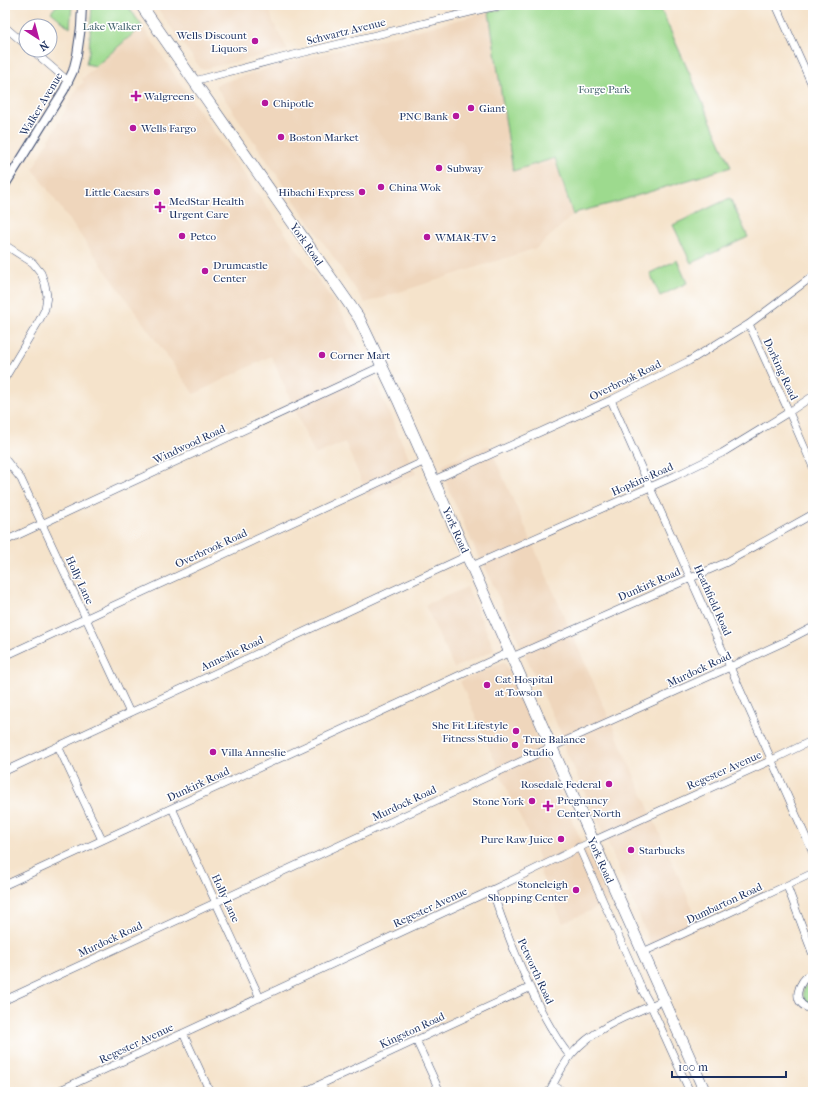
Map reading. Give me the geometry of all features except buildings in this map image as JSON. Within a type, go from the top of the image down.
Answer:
[{"type":"main road","name":"York Road","points":[[141,5],[355,311],[368,335],[426,461],[705,1092]]},
{"type":"street","name":"Walker Avenue","points":[[5,185],[73,71],[78,55],[82,5]]},
{"type":"street","name":"Schwartz Avenue","points":[[194,81],[285,57],[505,5]]},
{"type":"street","points":[[776,5],[813,86]]},
{"type":"street","points":[[5,27],[18,38]]},
{"type":"street","points":[[41,58],[68,81]]},
{"type":"street","points":[[5,245],[33,262],[41,273],[45,284],[46,296],[45,308],[39,321],[5,378]]},
{"type":"street","name":"Overbrook Road","points":[[434,480],[612,400],[689,360],[749,324],[813,276]]},
{"type":"street","name":"Dorking Road","points":[[749,324],[813,467]]},
{"type":"street","name":"Windwood Road","points":[[5,541],[382,366]]},
{"type":"street","name":"Hopkins Road","points":[[470,561],[650,487],[722,453],[813,396]]},
{"type":"street","name":"Heathfield Road","points":[[612,400],[813,853]]},
{"type":"street","name":"Holly Lane","points":[[5,459],[21,479],[130,713]]},
{"type":"street","name":"Overbrook Road","points":[[5,656],[426,461]]},
{"type":"street","name":"Dunkirk Road","points":[[5,885],[511,655],[727,562],[813,514]]},
{"type":"street","name":"Anneslie Road","points":[[5,771],[130,713],[470,561]]},
{"type":"street","name":"Murdock Road","points":[[5,1000],[552,747],[730,667],[813,627]]},
{"type":"street","name":"Regester Avenue","points":[[56,1092],[492,890],[579,847],[813,740]]},
{"type":"street","points":[[58,746],[102,840]]},
{"type":"street","name":"Holly Lane","points":[[172,808],[260,998]]},
{"type":"street","name":"York Road","points":[[579,847],[642,990],[651,1006],[690,1092]]},
{"type":"street","name":"Dumbarton Road","points":[[643,952],[813,873]]},
{"type":"street","points":[[787,886],[813,955]]},
{"type":"street","name":"Petworth Road","points":[[492,890],[507,935],[529,988],[558,1039],[570,1056]]},
{"type":"street","points":[[813,971],[807,975],[802,982],[798,993],[798,1000],[801,1004],[808,1009],[813,1010]]},
{"type":"street","name":"Kingston Road","points":[[304,1092],[529,988]]},
{"type":"street","points":[[549,1092],[570,1056],[581,1044],[610,1025],[664,1000]]},
{"type":"street","points":[[183,1033],[210,1092]]},
{"type":"street","points":[[416,1040],[440,1092]]},
{"type":"street","points":[[321,1084],[325,1092]]},
{"type":"street","points":[[553,1085],[564,1092]]},
{"type":"shaded area","points":[[155,5],[266,5],[288,50],[201,69]]},
{"type":"shaded area","points":[[489,12],[513,170],[555,158],[573,215],[537,248],[365,303],[215,85],[275,66]]},
{"type":"shaded area","points":[[142,26],[193,102],[343,315],[359,345],[416,474],[368,496],[345,442],[315,455],[271,356],[194,394],[33,169],[78,87],[84,82],[82,79]]},
{"type":"shaded area","points":[[489,445],[701,927],[651,948],[606,839],[565,749],[562,736],[485,567],[478,556],[446,483],[442,465]]},
{"type":"shaded area","points":[[467,587],[495,650],[454,668],[425,605]]},
{"type":"shaded area","points":[[505,662],[571,818],[609,901],[563,923],[541,875],[538,855],[502,778],[460,681]]},
{"type":"green space","name":"Lake Walker","points":[[57,5],[72,5],[70,28],[51,12]]},
{"type":"green space","name":"Lake Walker","points":[[92,5],[127,5],[142,26],[96,66],[86,64],[89,51]]},
{"type":"green space","name":"Forge Park","points":[[524,5],[659,5],[731,167],[613,203],[578,212],[573,215],[555,158],[513,171],[489,12]]},
{"type":"green space","points":[[730,198],[748,237],[691,263],[673,225]]},
{"type":"green space","points":[[677,260],[687,283],[660,296],[650,273]]},
{"type":"green space","points":[[812,979],[813,1005],[804,998],[803,995],[805,987]]},
{"type":"place","name":"Wells Discount Liquors","points":[[255,41]]},
{"type":"place","name":"Walgreens","points":[[136,96]]},
{"type":"place","name":"Chipotle","points":[[265,103]]},
{"type":"place","name":"Giant","points":[[471,108]]},
{"type":"place","name":"PNC Bank","points":[[456,116]]},
{"type":"place","name":"Wells Fargo","points":[[133,128]]},
{"type":"place","name":"Boston Market","points":[[281,137]]},
{"type":"place","name":"Subway","points":[[439,168]]},
{"type":"place","name":"China Wok","points":[[381,187]]},
{"type":"place","name":"Little Caesars","points":[[157,192]]},
{"type":"place","name":"Hibachi Express","points":[[362,192]]},
{"type":"place","name":"MedStar Health Urgent Care","points":[[160,207]]},
{"type":"place","name":"Petco","points":[[182,236]]},
{"type":"place","name":"WMAR-TV 2","points":[[427,237]]},
{"type":"place","name":"Drumcastle Center","points":[[205,271]]},
{"type":"place","name":"Corner Mart","points":[[322,355]]},
{"type":"place","name":"Cat Hospital at Towson","points":[[487,685]]},
{"type":"place","name":"She Fit Lifestyle Fitness Studio","points":[[516,731]]},
{"type":"place","name":"True Balance Studio","points":[[515,745]]},
{"type":"place","name":"Villa Anneslie","points":[[213,752]]},
{"type":"place","name":"Rosedale Federal","points":[[609,784]]},
{"type":"place","name":"Stone York","points":[[532,801]]},
{"type":"place","name":"Pregnancy Center North","points":[[548,806]]},
{"type":"place","name":"Pure Raw Juice","points":[[561,839]]},
{"type":"place","name":"Starbucks","points":[[631,850]]},
{"type":"place","name":"Stoneleigh Shopping Center","points":[[576,890]]}]
